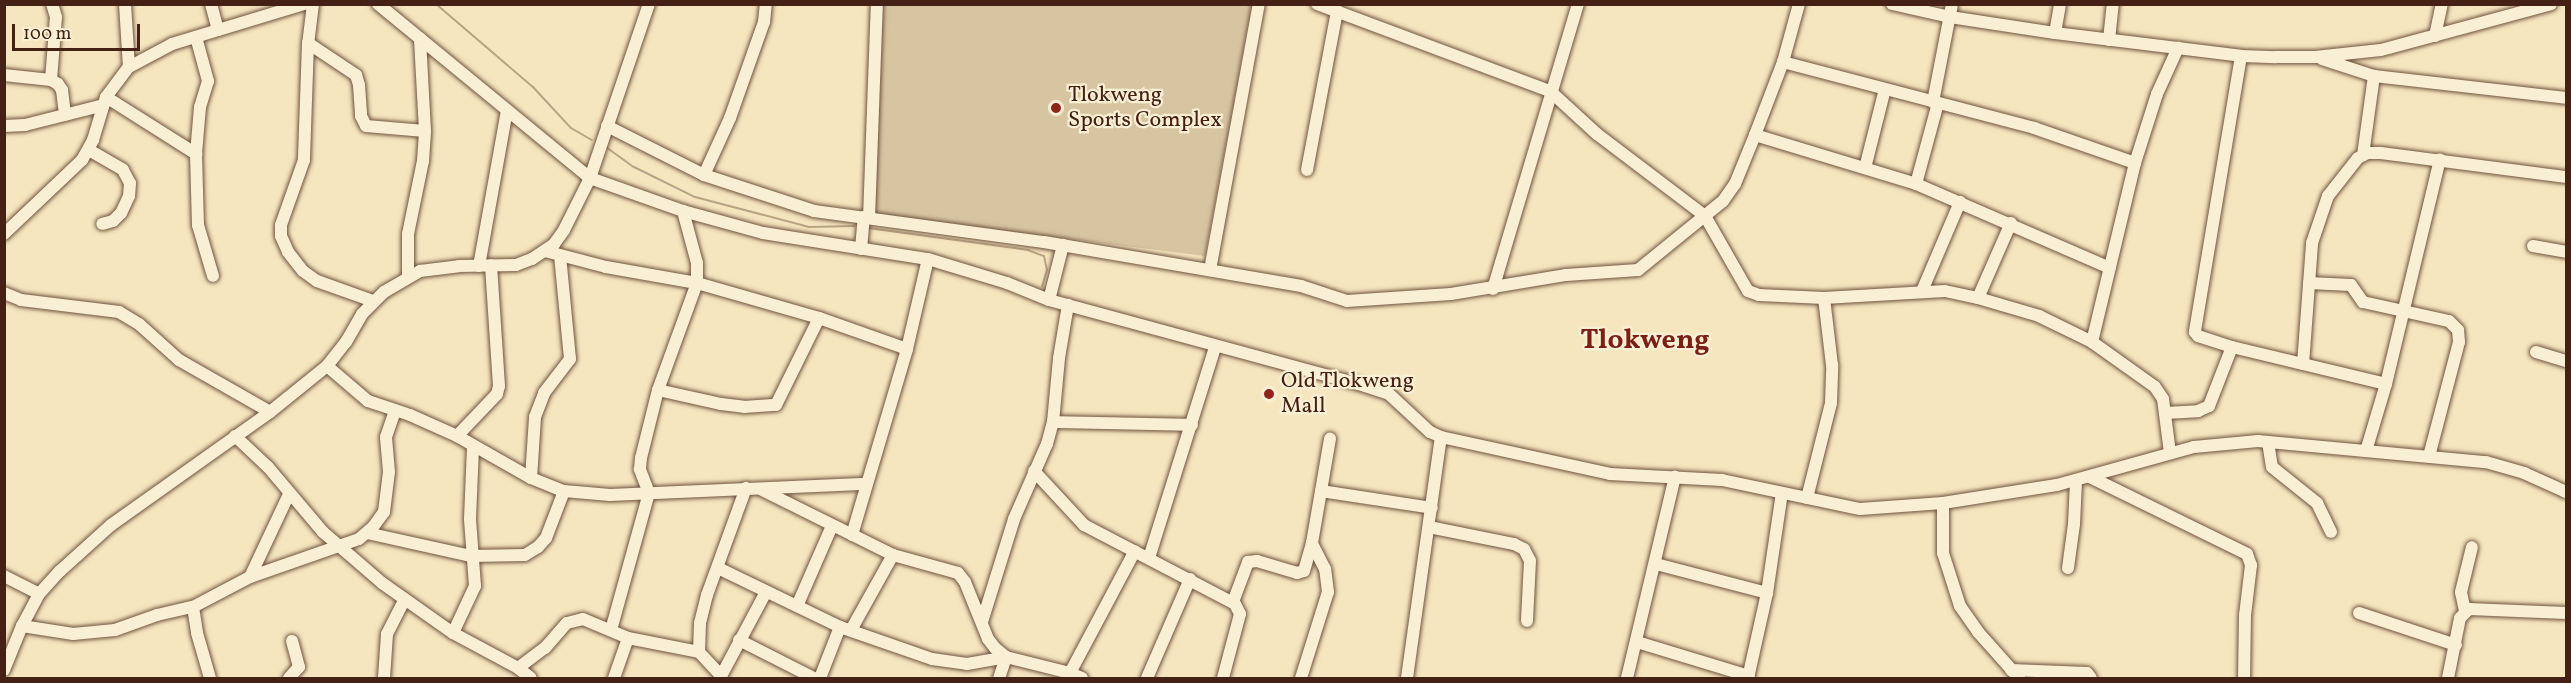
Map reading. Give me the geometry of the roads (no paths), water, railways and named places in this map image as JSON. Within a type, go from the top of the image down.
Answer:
[{"type":"street","points":[[51,80],[56,17],[52,4]]},
{"type":"street","points":[[125,4],[129,67]]},
{"type":"street","points":[[211,4],[218,30]]},
{"type":"street","points":[[4,234],[82,160],[89,150],[105,101],[129,67],[152,52],[304,4]]},
{"type":"street","points":[[313,4],[308,43],[304,159],[281,225],[281,236],[288,252],[303,271],[316,280],[373,301]]},
{"type":"street","points":[[378,4],[590,178],[683,212],[763,233],[928,259],[1006,283],[1068,306],[1389,394],[1430,432],[1441,437],[1610,474],[1722,480],[1860,509],[1943,503],[2076,481],[2170,453],[2221,443],[2268,442],[2429,456],[2505,466],[2566,492]]},
{"type":"street","points":[[4,670],[22,626],[39,594],[82,549],[111,525],[270,412],[327,366],[373,301],[408,277],[437,267],[516,264],[545,251],[564,230],[590,178],[649,4]]},
{"type":"street","points":[[704,175],[730,118],[764,22],[766,4]]},
{"type":"street","points":[[861,249],[866,218],[877,4]]},
{"type":"street","points":[[1210,270],[1259,4]]},
{"type":"street","points":[[1317,4],[1550,91],[1597,134],[1705,216],[1748,291],[1758,295],[1824,298],[1945,291],[2039,316],[2092,342],[2155,387],[2163,399],[2170,453]]},
{"type":"street","points":[[1492,289],[1578,4]]},
{"type":"street","points":[[607,126],[704,175],[814,211],[1063,245],[1301,286],[1347,301],[1492,289],[1566,275],[1638,270],[1723,201],[1735,184],[1783,62],[1798,4]]},
{"type":"street","points":[[1892,4],[1951,11],[2055,33],[2109,40],[2241,56],[2315,57],[2369,52],[2551,4]]},
{"type":"street","points":[[2055,33],[2060,4]]},
{"type":"street","points":[[2109,40],[2113,4]]},
{"type":"street","points":[[2435,36],[2442,4]]},
{"type":"street","points":[[1307,170],[1337,11]]},
{"type":"street","points":[[1916,184],[1936,103],[1951,11]]},
{"type":"street","points":[[196,38],[208,81],[200,107],[196,154],[198,225],[213,276]]},
{"type":"street","points":[[408,277],[408,234],[423,161],[425,131],[420,38]]},
{"type":"street","points":[[308,43],[356,75],[361,116],[366,126],[425,131]]},
{"type":"street","points":[[2092,342],[2135,164],[2157,94],[2178,48]]},
{"type":"street","points":[[2241,56],[2194,330],[2198,336],[2232,347],[2386,384]]},
{"type":"street","points":[[2315,57],[2374,76],[2566,98]]},
{"type":"street","points":[[1783,62],[2034,128],[2135,164]]},
{"type":"street","points":[[4,75],[51,80],[62,90],[65,115]]},
{"type":"street","points":[[2303,364],[2312,243],[2328,196],[2363,155],[2374,76]]},
{"type":"street","points":[[1865,168],[1885,89]]},
{"type":"street","points":[[4,126],[25,125],[65,115],[105,101],[196,154]]},
{"type":"street","points":[[457,436],[497,394],[499,386],[485,265],[507,111]]},
{"type":"street","points":[[1755,135],[1916,184],[2011,223],[2110,268]]},
{"type":"street","points":[[89,150],[123,171],[130,183],[129,196],[121,213],[113,221],[102,224]]},
{"type":"street","points":[[2363,155],[2380,153],[2440,159],[2566,177]]},
{"type":"street","points":[[2366,451],[2386,384],[2440,159]]},
{"type":"street","points":[[1922,291],[1960,202]]},
{"type":"street","points":[[611,630],[649,493],[640,470],[658,390],[698,283],[697,263],[683,212]]},
{"type":"street","points":[[1978,298],[2011,223]]},
{"type":"street","points":[[1049,300],[1063,245]]},
{"type":"street","points":[[2533,246],[2566,252]]},
{"type":"street","points":[[545,251],[606,267],[698,283],[819,318],[907,349]]},
{"type":"street","points":[[531,478],[535,417],[544,393],[570,359],[560,255]]},
{"type":"street","points":[[852,535],[907,349],[928,259]]},
{"type":"street","points":[[2309,283],[2351,285],[2363,302],[2449,321],[2458,330],[2459,342],[2429,456]]},
{"type":"street","points":[[4,293],[21,300],[119,312],[139,324],[179,360],[270,412]]},
{"type":"street","points":[[1807,498],[1831,404],[1832,365],[1824,298]]},
{"type":"street","points":[[982,622],[1014,519],[1042,457],[1053,422],[1059,358],[1068,306]]},
{"type":"street","points":[[658,390],[721,404],[776,405],[819,318]]},
{"type":"street","points":[[1149,558],[1215,347]]},
{"type":"street","points":[[2165,413],[2198,411],[2209,406],[2232,347]]},
{"type":"street","points":[[2536,352],[2566,361]]},
{"type":"street","points":[[327,366],[368,401],[457,436],[531,478],[564,491],[610,495],[867,484]]},
{"type":"street","points":[[22,626],[73,634],[115,630],[157,615],[193,607],[250,577],[341,545],[367,533],[384,512],[387,500],[389,472],[386,436],[395,411]]},
{"type":"street","points":[[1053,422],[1192,425]]},
{"type":"street","points":[[235,436],[268,467],[288,494],[324,532],[404,600],[453,633],[518,668],[531,678]]},
{"type":"street","points":[[1407,678],[1441,437]]},
{"type":"street","points":[[1233,602],[1246,564],[1257,561],[1300,572],[1304,571],[1312,543],[1330,439]]},
{"type":"street","points":[[2268,442],[2272,467],[2317,503],[2331,532]]},
{"type":"street","points":[[453,633],[475,586],[471,556],[473,446]]},
{"type":"street","points":[[1034,471],[1084,525],[1233,602],[1240,614],[1223,678]]},
{"type":"street","points":[[1628,678],[1656,564],[1674,477]]},
{"type":"street","points":[[2090,477],[2247,555],[2251,565],[2245,615],[2244,678]]},
{"type":"street","points":[[2068,568],[2074,524],[2076,481]]},
{"type":"street","points":[[753,488],[893,555],[960,575],[988,639],[1006,657]]},
{"type":"street","points":[[699,652],[700,623],[707,595],[753,488]]},
{"type":"street","points":[[367,533],[471,556],[525,555],[538,547],[546,538],[564,491]]},
{"type":"street","points":[[1321,491],[1432,508]]},
{"type":"street","points":[[1636,642],[1748,677],[1767,593],[1782,493]]},
{"type":"street","points":[[250,577],[288,494]]},
{"type":"street","points":[[1943,503],[1944,553],[1960,606],[1978,632],[2015,674],[2087,673],[2091,678]]},
{"type":"street","points":[[797,606],[832,526]]},
{"type":"street","points":[[1429,527],[1514,544],[1524,549],[1530,561],[1527,621]]},
{"type":"street","points":[[1301,678],[1328,592],[1325,569],[1312,543]]},
{"type":"street","points":[[2465,611],[2461,587],[2472,547]]},
{"type":"street","points":[[1070,673],[1135,550]]},
{"type":"street","points":[[820,678],[845,628],[893,555]]},
{"type":"street","points":[[1656,564],[1767,593]]},
{"type":"street","points":[[718,568],[845,628],[948,662],[967,664],[1006,657],[1082,678]]},
{"type":"street","points":[[4,576],[39,594]]},
{"type":"street","points":[[1147,678],[1190,579]]},
{"type":"street","points":[[518,668],[545,648],[572,621],[583,619],[628,638],[699,652],[721,677],[766,592]]},
{"type":"street","points":[[384,678],[387,634],[404,600]]},
{"type":"street","points":[[193,607],[196,633],[210,678]]},
{"type":"street","points":[[2448,678],[2460,618],[2465,611],[2474,607],[2566,613]]},
{"type":"street","points":[[2359,613],[2456,645]]},
{"type":"street","points":[[614,678],[628,638]]},
{"type":"street","points":[[739,640],[814,678]]},
{"type":"street","points":[[289,678],[299,667],[292,641]]},
{"type":"street","points":[[999,678],[1006,657]]},
{"type":"waterway","points":[[436,4],[533,87],[571,128],[592,140]]},
{"type":"waterway","points":[[606,147],[634,167],[695,197],[809,227],[854,226]]},
{"type":"waterway","points":[[868,228],[1028,250],[1044,256],[1047,270],[1042,286]]},
{"type":"place","name":"Tlokweng Sports Complex","points":[[1056,108]]},
{"type":"place","name":"Old Tlokweng Mall","points":[[1269,394]]},
{"type":"district","name":"Tlokweng","points":[[1645,341]]}]
